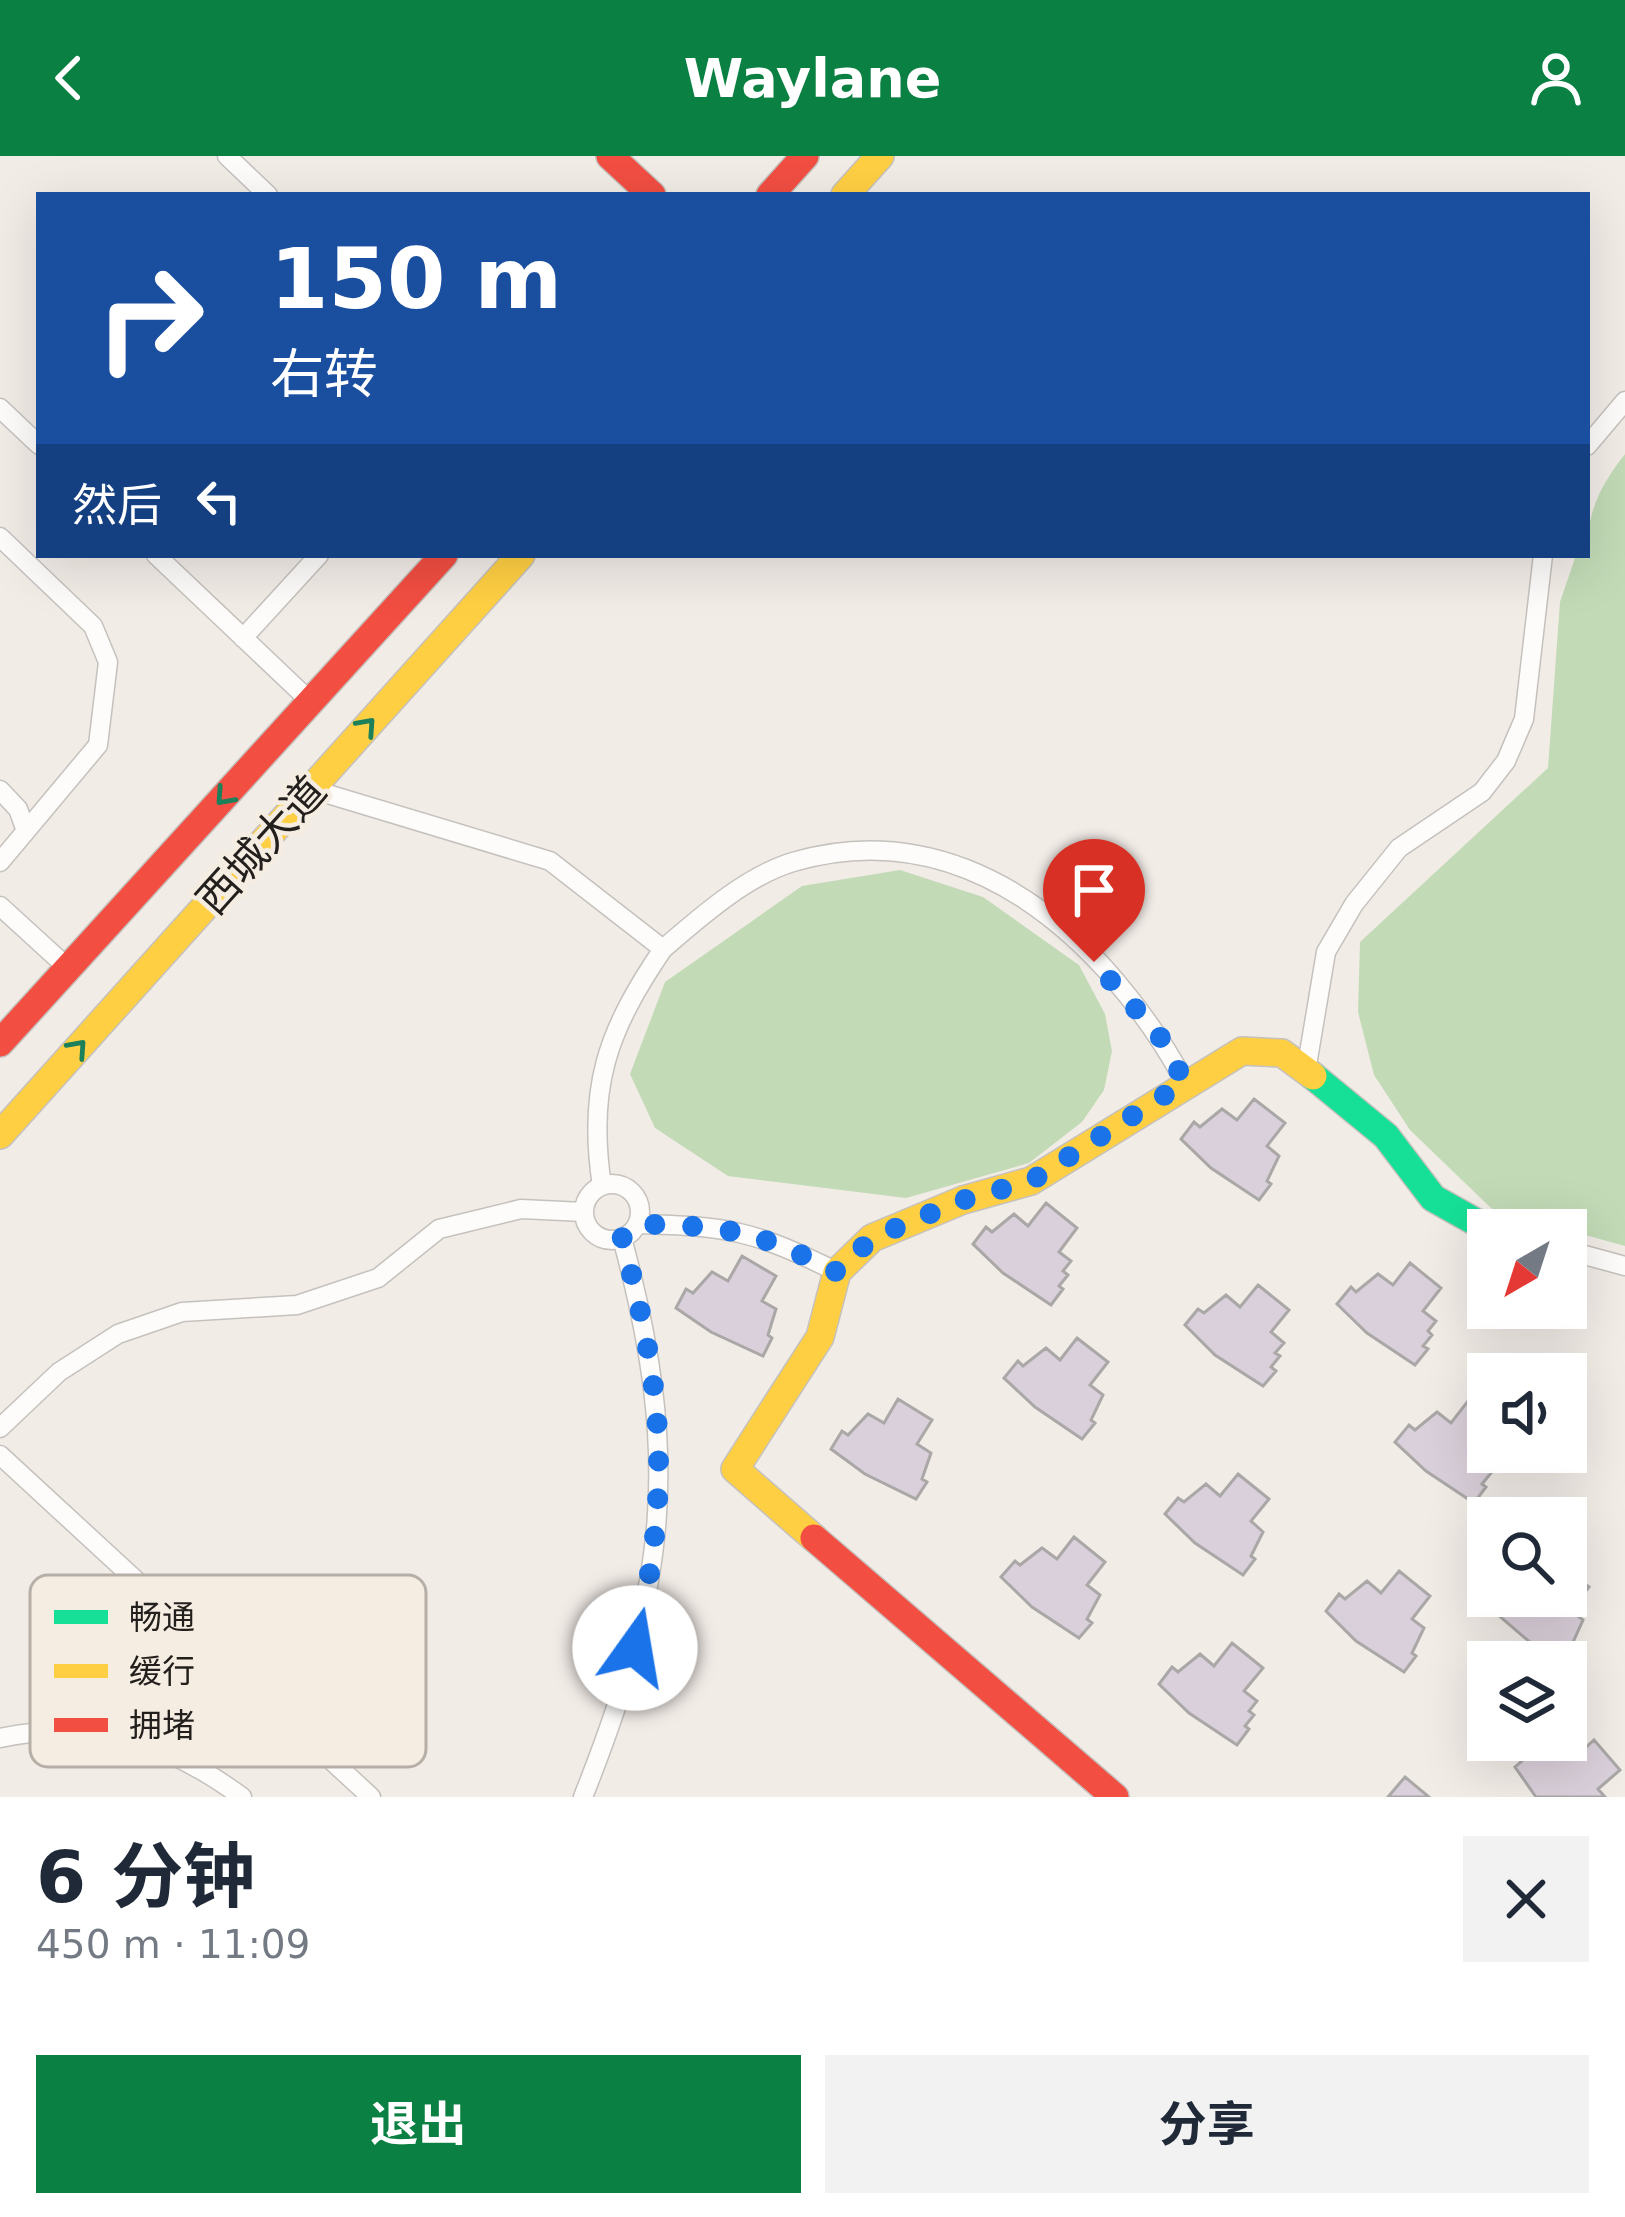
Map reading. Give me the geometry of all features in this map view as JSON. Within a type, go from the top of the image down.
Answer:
[{"type":"main road","points":[[610,156],[649,192]]},
{"type":"main road","points":[[773,192],[805,156]]},
{"type":"main road","points":[[848,192],[880,156]]},
{"type":"main road","name":"西城大道","points":[[0,1043],[441,558]]},
{"type":"main road","name":"西城大道","points":[[0,1135],[518,558]]},
{"type":"main road","points":[[1114,1797],[735,1468],[820,1337],[837,1272],[872,1238],[963,1200],[1031,1181],[1242,1051],[1282,1053],[1386,1136],[1433,1198],[1467,1217]]},
{"type":"street","points":[[227,156],[265,192]]},
{"type":"street","points":[[1590,442],[1625,401]]},
{"type":"street","points":[[0,408],[36,442]]},
{"type":"street","points":[[0,537],[93,626],[108,662],[98,746],[0,862]]},
{"type":"street","points":[[159,558],[310,702]]},
{"type":"street","points":[[243,638],[316,558]]},
{"type":"street","points":[[1306,1071],[1326,952],[1354,904],[1399,848],[1481,792],[1506,761],[1524,719],[1543,558]]},
{"type":"street","points":[[310,789],[550,861],[663,949]]},
{"type":"street","points":[[0,790],[18,808],[26,831]]},
{"type":"street","points":[[602,1186],[593,1126],[605,1057],[663,949],[700,917],[789,863],[839,853],[914,852],[981,872],[1072,935],[1159,1035],[1185,1082]]},
{"type":"street","points":[[0,906],[69,969]]},
{"type":"street","points":[[622,1238],[592,1232],[584,1212],[587,1201],[602,1186],[613,1184],[633,1193],[638,1224]]},
{"type":"street","points":[[0,1428],[59,1372],[118,1334],[182,1312],[297,1305],[378,1278],[439,1229],[521,1209],[584,1212]]},
{"type":"street","points":[[622,1238],[638,1224],[727,1226],[779,1243],[837,1272]]},
{"type":"street","points":[[583,1797],[624,1692],[656,1559],[662,1457],[649,1337],[622,1238]]},
{"type":"street","points":[[1587,1256],[1625,1266]]},
{"type":"street","points":[[0,1455],[130,1575]]},
{"type":"street","points":[[0,1738],[30,1732]]},
{"type":"street","points":[[197,1767],[242,1797]]},
{"type":"street","points":[[338,1767],[371,1797]]},
{"type":"green space","points":[[1625,454],[1625,1246],[1587,1235],[1587,1209],[1492,1209],[1410,1130],[1374,1075],[1358,1012],[1360,942],[1548,768],[1560,602],[1575,558],[1590,558],[1590,522],[1596,501]]},
{"type":"green space","points":[[900,870],[983,897],[1079,965],[1105,1014],[1112,1051],[1104,1090],[1082,1122],[1029,1163],[906,1198],[728,1176],[655,1128],[630,1074],[665,982],[802,886]]},
{"type":"building","points":[[1254,1099],[1285,1123],[1267,1146],[1279,1156],[1267,1181],[1271,1184],[1259,1200],[1211,1168],[1181,1139],[1194,1122],[1200,1127],[1222,1109],[1237,1120]]},
{"type":"building","points":[[1046,1203],[1077,1228],[1059,1252],[1071,1261],[1063,1271],[1068,1275],[1059,1286],[1063,1289],[1051,1305],[1003,1273],[973,1244],[986,1227],[992,1232],[1014,1214],[1028,1226]]},
{"type":"building","points":[[742,1256],[776,1276],[762,1301],[776,1309],[768,1335],[772,1338],[763,1356],[711,1332],[676,1308],[686,1289],[693,1293],[712,1272],[728,1281]]},
{"type":"building","points":[[1410,1263],[1441,1288],[1423,1311],[1436,1321],[1423,1346],[1428,1349],[1415,1365],[1367,1333],[1337,1304],[1351,1287],[1356,1292],[1378,1274],[1393,1285]]},
{"type":"building","points":[[1258,1285],[1289,1310],[1271,1332],[1284,1343],[1271,1367],[1276,1371],[1263,1386],[1215,1355],[1185,1325],[1198,1309],[1204,1313],[1226,1295],[1240,1307]]},
{"type":"building","points":[[1077,1338],[1108,1362],[1090,1385],[1103,1395],[1091,1420],[1095,1423],[1082,1439],[1035,1407],[1004,1378],[1018,1361],[1023,1366],[1046,1348],[1060,1360]]},
{"type":"building","points":[[898,1399],[932,1420],[917,1444],[931,1453],[922,1479],[927,1482],[916,1499],[865,1474],[831,1449],[842,1431],[848,1435],[868,1414],[884,1423]]},
{"type":"building","points":[[1467,1402],[1467,1473],[1491,1473],[1478,1497],[1467,1498],[1426,1471],[1395,1442],[1409,1425],[1415,1430],[1437,1412],[1451,1423]]},
{"type":"building","points":[[1238,1474],[1269,1499],[1251,1521],[1263,1532],[1251,1556],[1255,1559],[1243,1575],[1195,1543],[1165,1514],[1178,1498],[1184,1502],[1206,1484],[1220,1496]]},
{"type":"building","points":[[1074,1537],[1105,1562],[1087,1585],[1100,1595],[1087,1619],[1092,1623],[1079,1638],[1032,1607],[1001,1577],[1015,1561],[1020,1565],[1042,1548],[1057,1559]]},
{"type":"building","points":[[1399,1571],[1430,1596],[1412,1619],[1424,1628],[1412,1653],[1416,1656],[1404,1672],[1356,1641],[1326,1611],[1339,1594],[1345,1599],[1367,1581],[1381,1593]]},
{"type":"building","points":[[1500,1617],[1583,1620],[1574,1641],[1528,1641]]},
{"type":"building","points":[[1232,1643],[1263,1668],[1244,1691],[1257,1701],[1249,1711],[1254,1715],[1245,1726],[1249,1729],[1237,1745],[1189,1713],[1159,1684],[1172,1667],[1178,1672],[1200,1654],[1214,1666]]},
{"type":"building","points":[[1594,1740],[1620,1770],[1598,1789],[1605,1797],[1536,1797],[1515,1767],[1522,1761],[1587,1761],[1587,1746]]},
{"type":"building","points":[[1405,1777],[1429,1797],[1388,1797]]},
{"type":"traffic: fast","points":[[1313,1076],[1386,1136],[1433,1198],[1467,1217]]},
{"type":"traffic: slow","points":[[848,192],[880,156]]},
{"type":"traffic: slow","points":[[0,1135],[518,558]]},
{"type":"traffic: slow","points":[[814,1538],[735,1469],[820,1337],[837,1272],[872,1238],[963,1200],[1031,1181],[1242,1051],[1282,1053],[1313,1076]]},
{"type":"traffic: jam","points":[[610,156],[649,192]]},
{"type":"traffic: jam","points":[[773,192],[805,156]]},
{"type":"traffic: jam","points":[[0,1043],[441,558]]},
{"type":"traffic: jam","points":[[814,1538],[1115,1797]]},
{"type":"route","points":[[635,1648],[656,1559],[662,1457],[649,1337],[622,1238],[638,1224],[727,1226],[779,1243],[837,1272],[872,1238],[963,1200],[1031,1181],[1185,1082],[1159,1035],[1094,962]]}]
